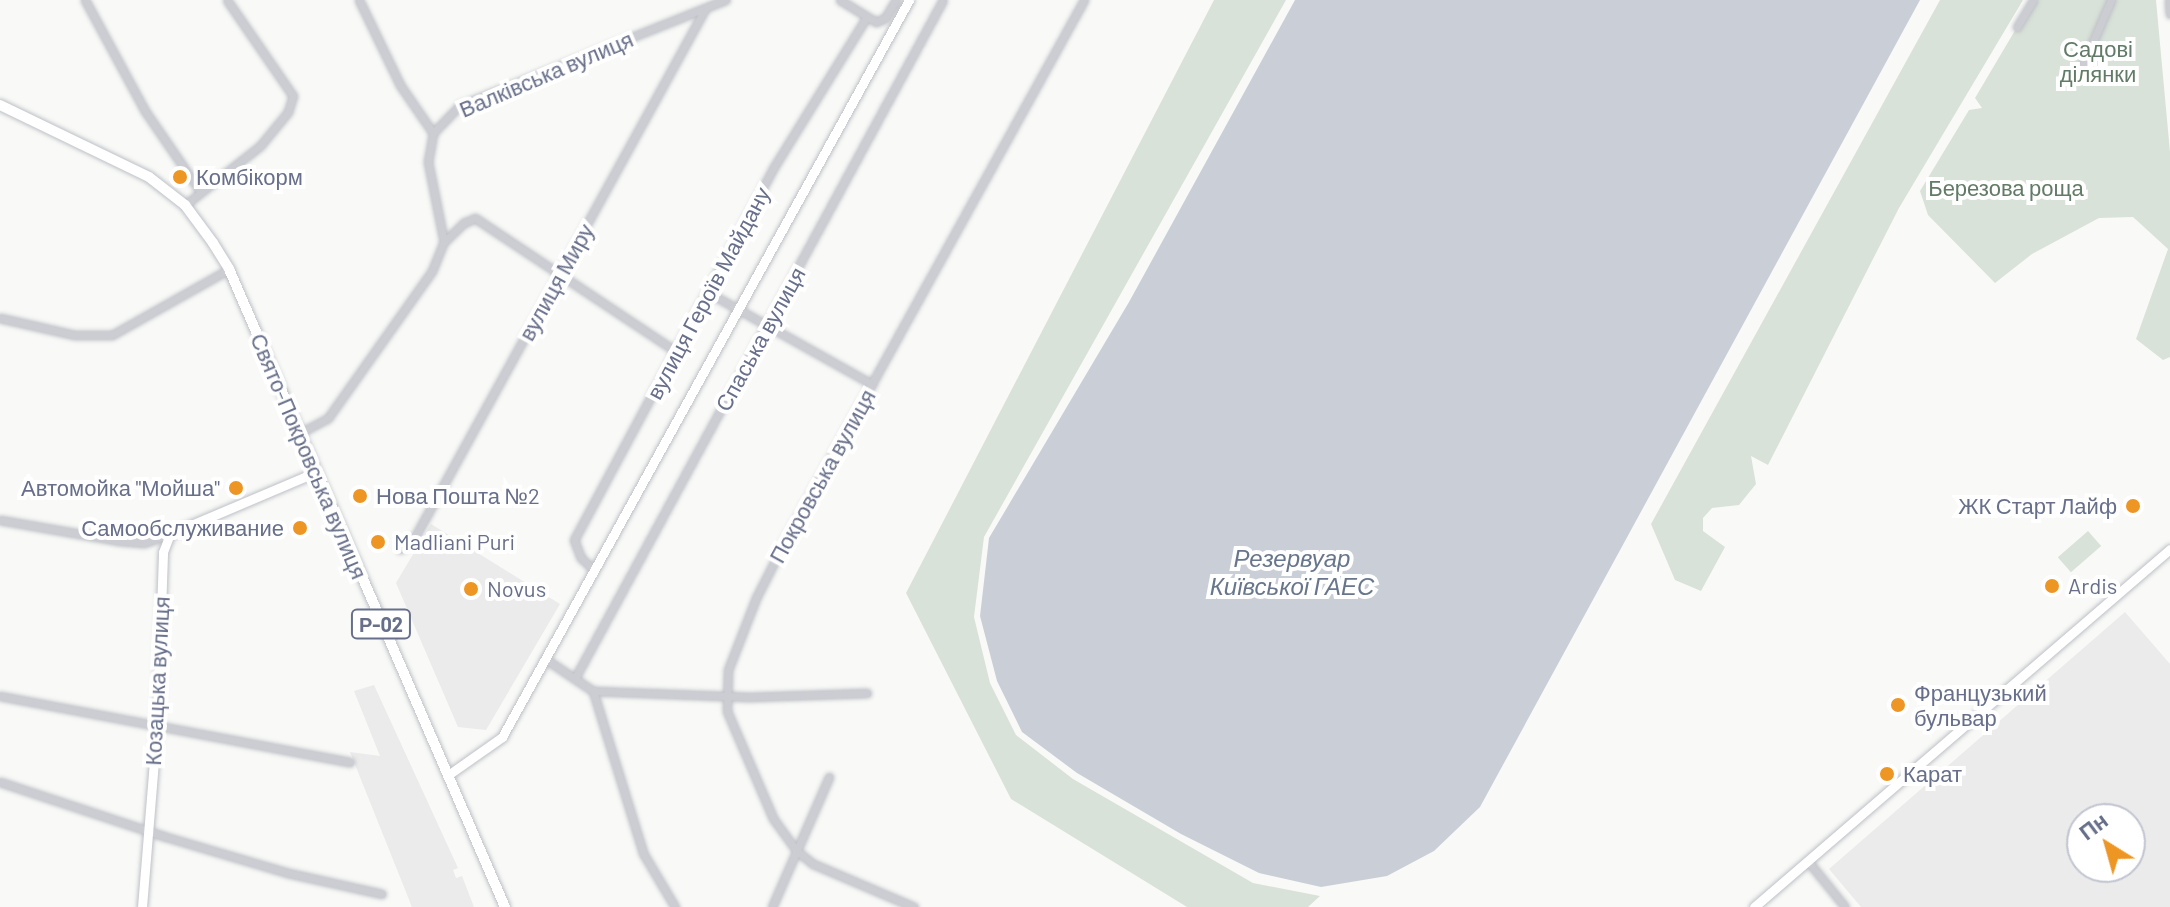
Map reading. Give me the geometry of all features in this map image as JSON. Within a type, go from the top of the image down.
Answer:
[{"type":"main road","name":"Свято-Покровська вулиця","points":[[0,105],[149,177],[185,205],[229,269],[505,907]]},
{"type":"street","points":[[85,0],[145,111],[200,191]]},
{"type":"street","points":[[185,205],[260,146],[288,112],[293,96],[227,0]]},
{"type":"street","points":[[359,0],[405,93],[433,133],[428,162],[444,242]]},
{"type":"street","name":"Валківська вулиця","points":[[433,133],[459,106],[726,0]]},
{"type":"street","points":[[840,0],[876,22],[885,18],[896,0]]},
{"type":"street","name":"Спаська вулиця","points":[[448,775],[502,737],[909,0]]},
{"type":"street","name":"Спаська вулиця","points":[[575,678],[943,0]]},
{"type":"street","name":"Покровська вулиця","points":[[914,907],[813,864],[796,850],[773,818],[727,711],[728,670],[756,598],[1084,0]]},
{"type":"street","points":[[2017,27],[2033,0]]},
{"type":"street","points":[[2082,67],[2111,0]]},
{"type":"street","points":[[2169,0],[2170,14]]},
{"type":"street","name":"вулиця Миру","points":[[400,549],[416,535],[705,9]]},
{"type":"street","name":"вулиця Героїв Майдану","points":[[594,570],[581,558],[574,540],[774,167],[866,18]]},
{"type":"street","points":[[300,433],[318,425],[338,405],[432,271],[444,242],[464,223],[475,218],[677,352]]},
{"type":"street","points":[[0,318],[75,335],[112,335],[229,269]]},
{"type":"street","points":[[709,293],[769,323],[872,384]]},
{"type":"street","points":[[0,520],[144,543],[316,472]]},
{"type":"street","name":"Козацька вулиця","points":[[142,907],[157,726],[163,552],[170,534]]},
{"type":"street","points":[[1754,907],[2170,549]]},
{"type":"street","points":[[544,658],[593,691],[726,696],[867,693]]},
{"type":"street","points":[[593,691],[643,853],[675,907]]},
{"type":"street","points":[[0,696],[350,762]]},
{"type":"street","points":[[772,907],[829,777]]},
{"type":"street","points":[[0,782],[288,873],[382,894]]},
{"type":"street","points":[[1807,860],[1845,907]]},
{"type":"shaded area","points":[[431,524],[560,604],[486,730],[458,727],[396,583]]},
{"type":"shaded area","points":[[2125,612],[2170,664],[2170,907],[1861,907],[1829,869]]},
{"type":"shaded area","points":[[374,685],[458,868],[453,870],[456,878],[462,876],[474,907],[412,907],[350,752],[380,756],[354,691]]},
{"type":"green space","points":[[1214,0],[1286,0],[984,537],[974,617],[990,683],[1016,735],[1073,779],[1253,883],[1320,896],[1308,907],[1187,907],[1011,799],[906,593]]},
{"type":"green space","points":[[1940,0],[2023,0],[1899,208],[1768,465],[1751,456],[1756,484],[1739,505],[1712,508],[1703,518],[1703,531],[1725,547],[1701,591],[1675,580],[1651,524]]},
{"type":"green space","name":"Березова роща","points":[[2033,0],[2156,0],[2170,152],[2170,357],[2163,360],[2136,339],[2168,249],[2133,217],[2099,218],[2032,254],[1995,283],[1928,215],[1920,191],[1969,110],[1982,108],[1975,98]]},
{"type":"green space","points":[[2088,531],[2101,546],[2071,572],[2058,557]]},
{"type":"water","name":"Резервуар Київської ГАЕС","points":[[1295,0],[1920,0],[1480,807],[1434,851],[1387,876],[1321,887],[1259,873],[1181,834],[1077,773],[1022,732],[997,681],[980,616],[989,538],[1129,302]]},
{"type":"place","name":"Комбікорм","points":[[180,177]]},
{"type":"place","name":"Автомойка \"Мойша\"","points":[[236,488]]},
{"type":"place","name":"Нова Пошта №2","points":[[360,496]]},
{"type":"place","name":"ЖК Старт Лайф","points":[[2133,506]]},
{"type":"place","name":"Самообслуживание","points":[[300,528]]},
{"type":"place","name":"Madliani Puri","points":[[378,542]]},
{"type":"place","name":"Ardis","points":[[2052,586]]},
{"type":"place","name":"Novus","points":[[471,589]]},
{"type":"place","name":"Французький бульвар","points":[[1898,705]]},
{"type":"place","name":"Карат","points":[[1887,774]]},
{"type":"park label","name":"Садові ділянки","points":[[2098,60]]}]
